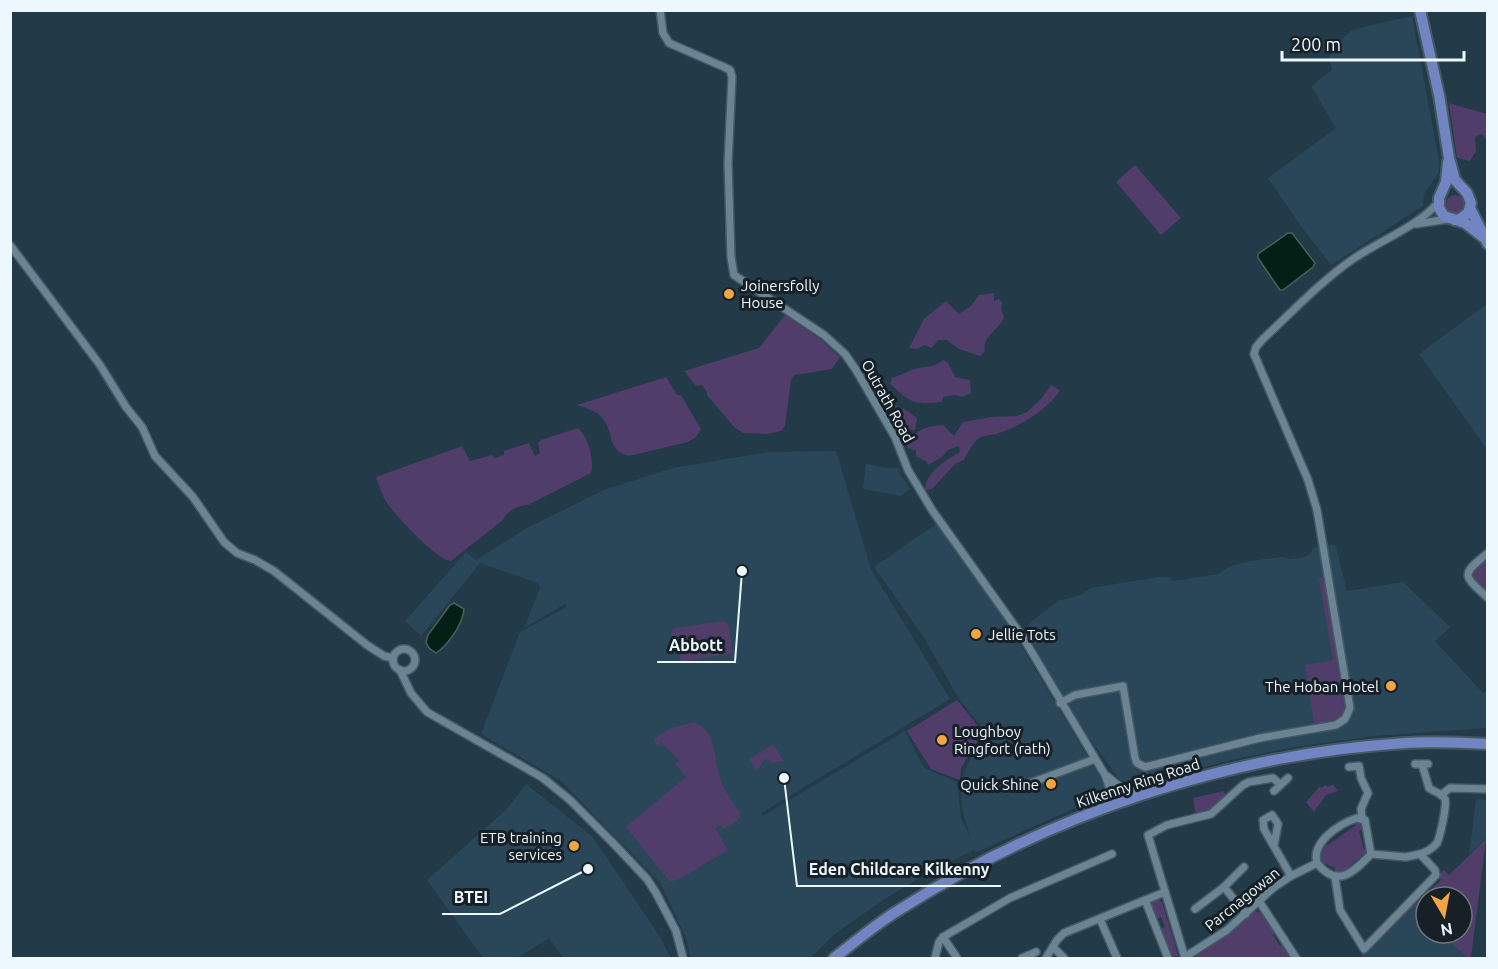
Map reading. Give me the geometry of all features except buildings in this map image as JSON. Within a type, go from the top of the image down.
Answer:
[{"type":"highway","points":[[1420,10],[1455,180],[1470,198],[1470,208],[1485,240]]},
{"type":"highway","points":[[1449,158],[1446,182],[1440,198],[1441,213],[1465,223],[1485,240]]},
{"type":"highway","points":[[1440,198],[1454,187],[1463,190]]},
{"type":"highway","points":[[1452,219],[1465,217],[1470,208]]},
{"type":"highway","name":"Kilkenny Ring Road","points":[[834,958],[914,901],[1060,825],[1124,801],[1192,780],[1296,755],[1408,742],[1488,744]]},
{"type":"street","name":"Outrath Road","points":[[660,10],[663,33],[669,43],[730,70],[732,77],[728,163],[731,257],[734,275],[824,335],[845,354],[895,437],[908,470],[932,510],[1024,639],[1060,703],[1105,775],[1119,787],[1134,792],[1192,780]]},
{"type":"street","points":[[1060,703],[1074,695],[1123,686],[1135,758],[1137,763],[1145,767],[1260,738],[1336,725],[1345,719],[1350,708],[1317,510],[1308,480],[1254,354],[1256,347],[1263,339],[1336,272],[1381,241],[1410,226],[1430,212],[1440,198]]},
{"type":"street","points":[[1410,226],[1423,222],[1452,219]]},
{"type":"street","points":[[10,245],[100,365],[126,407],[142,427],[155,456],[193,497],[224,542],[237,553],[274,571],[367,645],[384,656],[393,658]]},
{"type":"street","points":[[1488,553],[1467,571],[1467,576],[1469,581],[1488,598]]},
{"type":"street","points":[[400,649],[407,649],[415,658],[414,664],[404,670],[394,664],[393,658],[400,649]]},
{"type":"street","points":[[404,670],[406,685],[427,712],[543,778],[570,800],[613,843],[647,879],[656,893],[676,931],[683,958]]},
{"type":"street","points":[[1017,788],[1095,759]]},
{"type":"street","points":[[1362,818],[1349,820],[1323,840],[1316,853],[1317,863],[1324,872],[1335,878],[1350,873],[1371,854],[1406,856],[1430,851],[1440,837],[1445,802],[1442,795],[1429,788],[1422,764]]},
{"type":"street","points":[[1349,767],[1359,766],[1361,778],[1368,793],[1361,810],[1362,818],[1367,826],[1371,854]]},
{"type":"street","points":[[1060,825],[1109,800],[1110,788],[1105,775]]},
{"type":"street","points":[[1185,958],[1148,839],[1149,833],[1167,825],[1211,814],[1249,782],[1273,778],[1281,784]]},
{"type":"street","points":[[1274,791],[1288,778]]},
{"type":"street","points":[[1442,795],[1450,788],[1488,789]]},
{"type":"street","points":[[1274,845],[1291,876]]},
{"type":"street","points":[[935,958],[939,942],[944,937],[1010,898],[1112,854]]},
{"type":"street","points":[[1335,878],[1340,910],[1364,948],[1434,879],[1435,870],[1420,854]]},
{"type":"street","points":[[1096,861],[1099,869]]},
{"type":"street","name":"Parcnagowan","points":[[1185,958],[1215,939],[1273,888],[1317,863]]},
{"type":"street","points":[[1195,909],[1224,887],[1244,867]]},
{"type":"street","points":[[1224,887],[1246,914]]},
{"type":"street","points":[[1046,958],[1064,933],[1165,892]]},
{"type":"street","points":[[1145,900],[1168,958]]},
{"type":"street","points":[[1259,901],[1296,958]]},
{"type":"street","points":[[1100,919],[1117,958]]},
{"type":"street","points":[[944,937],[957,958]]},
{"type":"street","points":[[1053,947],[1064,958]]},
{"type":"street","points":[[1027,957],[1036,952]]},
{"type":"shaded area","points":[[1412,16],[1439,161],[1438,174],[1424,194],[1423,206],[1331,265],[1268,178],[1336,128],[1311,86],[1332,70],[1329,57],[1341,40],[1351,31]]},
{"type":"shaded area","points":[[1449,103],[1487,114],[1487,141],[1482,134],[1475,137],[1476,151],[1470,161],[1457,158]]},
{"type":"shaded area","points":[[1135,165],[1181,218],[1161,235],[1116,182]]},
{"type":"shaded area","points":[[1455,195],[1463,200],[1464,204],[1459,212],[1455,213],[1447,208],[1446,204],[1451,196]]},
{"type":"shaded area","points":[[1288,233],[1292,233],[1315,263],[1313,267],[1280,290],[1258,258],[1258,254]]},
{"type":"shaded area","points":[[994,293],[994,301],[999,299],[1002,302],[1001,309],[1004,317],[986,341],[985,351],[980,356],[959,349],[947,340],[938,340],[932,348],[924,345],[917,349],[909,348],[924,319],[946,301],[959,314],[971,306],[979,295]]},
{"type":"shaded area","points":[[1487,304],[1487,449],[1419,354]]},
{"type":"shaded area","points":[[785,315],[820,339],[840,357],[832,369],[795,375],[791,380],[785,426],[781,431],[768,434],[743,433],[734,427],[707,395],[702,385],[696,386],[684,371],[759,348]]},
{"type":"shaded area","points":[[943,360],[948,363],[955,377],[970,380],[971,393],[962,397],[955,395],[943,397],[942,402],[918,403],[908,399],[890,384],[892,378],[912,370],[933,366]]},
{"type":"shaded area","points":[[666,377],[677,395],[681,395],[701,429],[696,437],[688,442],[629,456],[614,446],[607,425],[601,416],[577,405]]},
{"type":"shaded area","points":[[1051,385],[1060,390],[1049,404],[1025,421],[1007,430],[981,437],[973,444],[964,460],[955,464],[932,489],[925,490],[933,472],[960,452],[959,446],[948,450],[942,457],[928,465],[916,456],[916,450],[909,449],[899,436],[903,433],[914,435],[932,426],[943,425],[954,436],[963,422],[991,417],[1017,416],[1027,412],[1042,398]]},
{"type":"shaded area","points":[[887,402],[917,419],[915,430],[906,429],[898,424],[886,408]]},
{"type":"shaded area","points":[[578,428],[590,449],[591,473],[528,505],[513,509],[503,520],[451,561],[444,559],[427,546],[399,518],[385,500],[376,477],[462,446],[470,461],[492,455],[495,458],[504,455],[504,451],[529,443],[535,456],[540,453],[538,443],[541,440]]},
{"type":"shaded area","points":[[836,451],[871,569],[950,699],[761,813],[763,816],[905,731],[924,768],[957,782],[961,817],[971,839],[962,810],[961,793],[965,770],[986,732],[959,699],[923,636],[874,567],[936,524],[1000,611],[1107,789],[1106,794],[975,853],[974,850],[931,871],[886,898],[836,933],[810,958],[691,958],[686,938],[661,884],[561,781],[481,734],[520,632],[567,607],[565,604],[524,628],[540,588],[538,583],[480,563],[421,636],[405,621],[466,552],[476,560],[529,527],[604,490],[673,468],[768,452]]},
{"type":"shaded area","points":[[866,464],[899,468],[900,474],[910,489],[901,496],[863,489]]},
{"type":"shaded area","points":[[1335,544],[1347,591],[1403,582],[1450,627],[1435,641],[1483,693],[1487,691],[1487,728],[1374,736],[1294,747],[1153,780],[1138,778],[1130,783],[1120,780],[1088,737],[1034,646],[1028,624],[1058,601],[1081,595],[1091,588],[1159,577],[1169,577],[1174,581],[1218,574],[1231,566],[1250,561],[1283,557],[1301,558],[1310,554],[1313,548]]},
{"type":"shaded area","points":[[1487,558],[1487,593],[1471,579],[1471,572]]},
{"type":"shaded area","points":[[1324,577],[1346,702],[1345,712],[1340,719],[1322,724],[1314,723],[1305,665],[1333,660],[1319,578]]},
{"type":"shaded area","points":[[454,603],[464,609],[461,621],[450,640],[436,653],[429,648],[426,642],[428,635],[450,605]]},
{"type":"shaded area","points":[[725,621],[728,624],[733,653],[681,662],[676,635],[671,636],[674,628]]},
{"type":"shaded area","points":[[957,700],[983,732],[961,768],[960,780],[931,769],[907,731]]},
{"type":"shaded area","points":[[694,722],[708,734],[722,784],[740,813],[740,817],[724,829],[721,825],[715,828],[728,850],[681,878],[670,882],[626,827],[686,777],[675,764],[679,761],[662,743],[657,745],[653,739],[671,728]]},
{"type":"shaded area","points":[[773,744],[784,761],[770,763],[765,759],[756,772],[750,759]]},
{"type":"shaded area","points":[[526,784],[593,837],[660,937],[671,958],[563,958],[549,938],[517,958],[483,958],[427,880],[507,809]]},
{"type":"shaded area","points":[[1333,784],[1338,791],[1326,795],[1314,812],[1306,802],[1320,786],[1321,788],[1326,785],[1328,787]]},
{"type":"shaded area","points":[[1223,791],[1227,797],[1208,812],[1196,816],[1193,798]]},
{"type":"shaded area","points":[[1476,799],[1487,800],[1487,837],[1469,855]]},
{"type":"shaded area","points":[[1352,822],[1362,823],[1364,827],[1359,831],[1364,850],[1368,847],[1369,850],[1351,865],[1348,871],[1334,874],[1335,868],[1326,864],[1325,868],[1321,866],[1318,857],[1324,843],[1328,845],[1356,825]]},
{"type":"shaded area","points":[[1486,839],[1474,934],[1474,885],[1436,885],[1441,880],[1439,875],[1444,870],[1449,875]]},
{"type":"shaded area","points":[[1159,900],[1162,902],[1179,958],[1171,958],[1159,930],[1165,927],[1161,917],[1155,920],[1151,904]]},
{"type":"shaded area","points":[[1412,904],[1414,906],[1362,957],[1362,954]]},
{"type":"shaded area","points":[[1414,906],[1414,945],[1453,945],[1467,958],[1360,958]]},
{"type":"shaded area","points":[[1255,911],[1263,913],[1276,933],[1273,935],[1280,946],[1283,944],[1292,958],[1193,958],[1224,937]]},
{"type":"shaded area","points":[[1453,945],[1473,945],[1471,958],[1467,958]]},
{"type":"place","name":"Joinersfolly House","points":[[729,294]]},
{"type":"place","name":"Abbott","points":[[742,571]]},
{"type":"place","name":"Jellie Tots","points":[[976,634]]},
{"type":"place","name":"The Hoban Hotel","points":[[1391,686]]},
{"type":"place","name":"Loughboy Ringfort (rath)","points":[[942,740]]},
{"type":"place","name":"Eden Childcare Kilkenny","points":[[784,778]]},
{"type":"place","name":"Quick Shine","points":[[1051,784]]},
{"type":"place","name":"ETB training services","points":[[574,846]]},
{"type":"place","name":"BTEI","points":[[588,869]]}]
